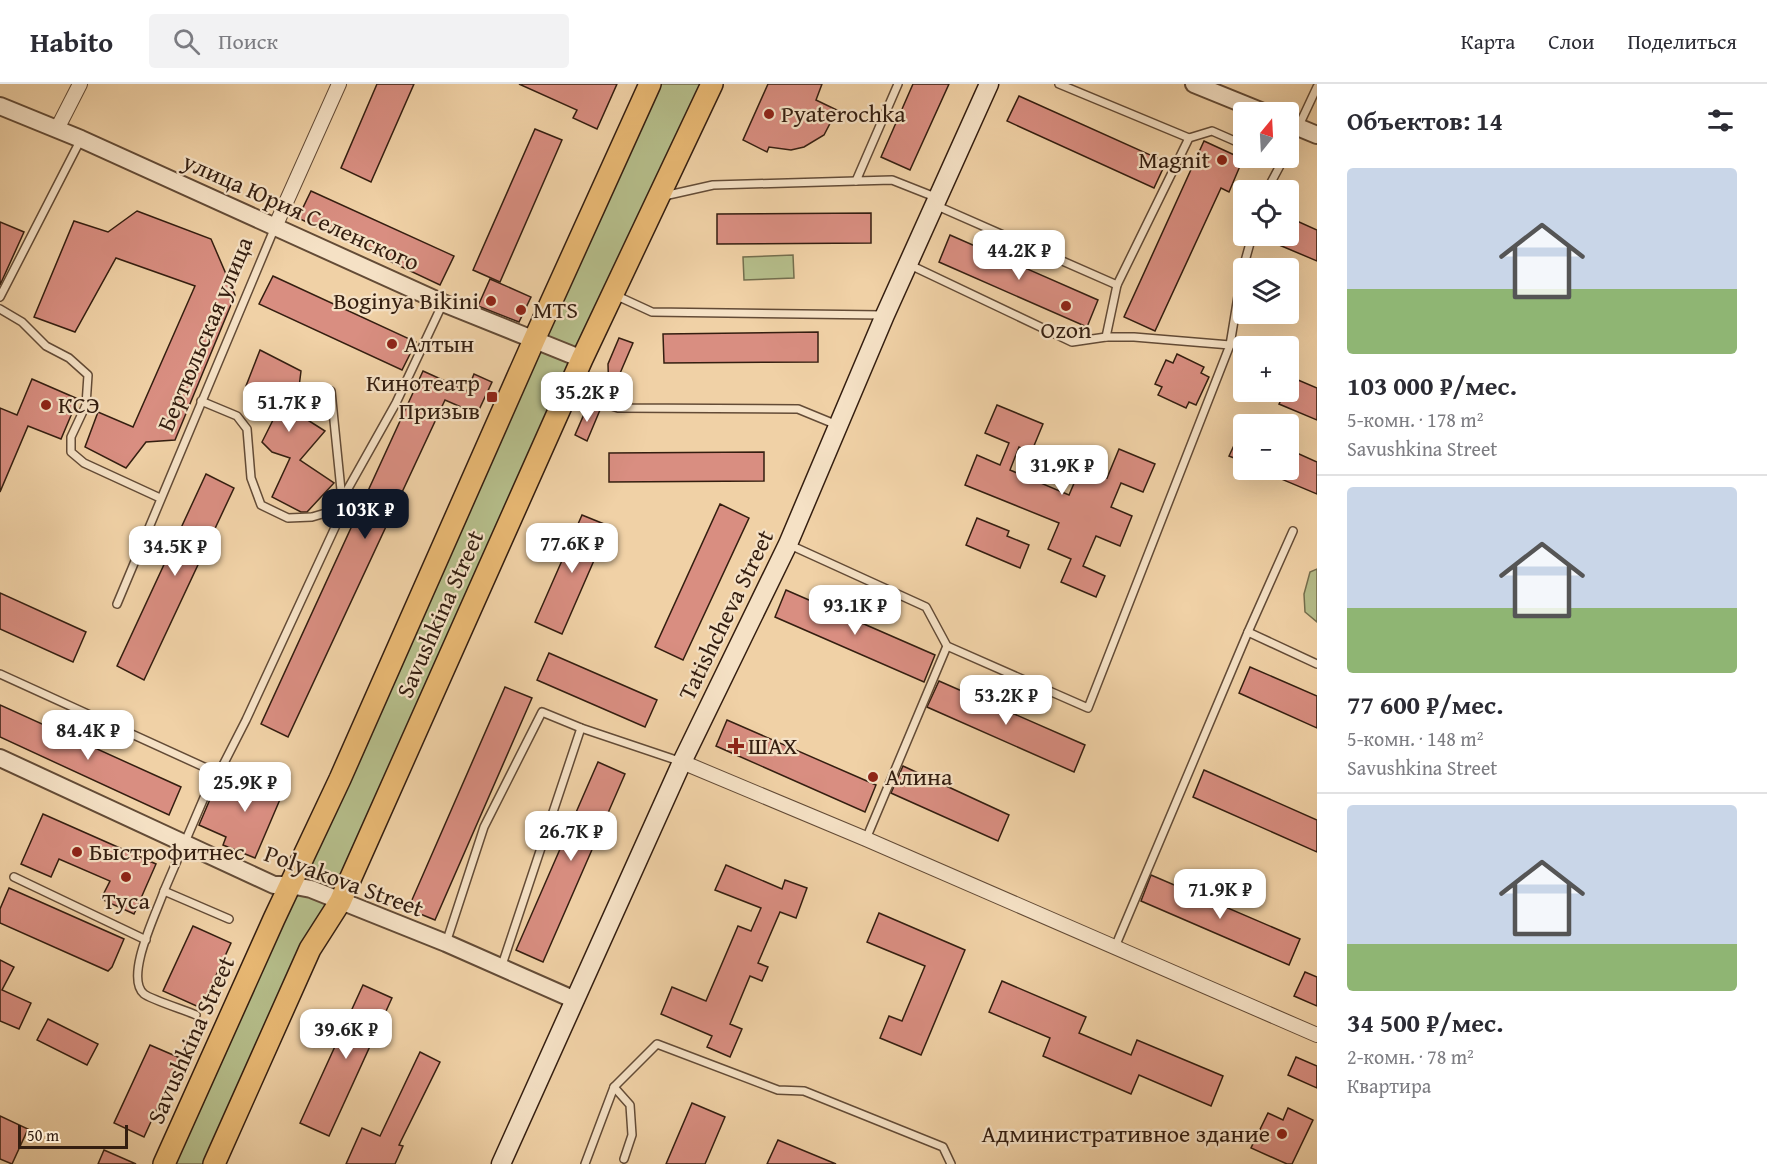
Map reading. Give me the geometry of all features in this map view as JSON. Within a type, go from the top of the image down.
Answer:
[{"type":"highway","name":"Savushkina Street","points":[[164,1164],[340,779],[650,84]]},
{"type":"highway","name":"Savushkina Street","points":[[214,1164],[309,949],[340,902],[582,359],[712,84]]},
{"type":"main road","name":"Tatishcheva Street","points":[[501,1164],[682,762],[788,544],[885,315],[989,84]]},
{"type":"street","points":[[57,129],[80,84]]},
{"type":"street","name":"Бертюльская улица","points":[[275,227],[339,84]]},
{"type":"street","points":[[1194,84],[1238,102]]},
{"type":"street","name":"улица Юрия Селенского","points":[[0,106],[81,139],[443,303],[582,359]]},
{"type":"street","points":[[1299,127],[1317,135]]},
{"type":"street","name":"Polyakova Street","points":[[0,758],[274,885],[311,889],[446,943],[575,1000]]},
{"type":"street","points":[[682,762],[1115,946],[1317,1035]]},
{"type":"lane","points":[[856,181],[898,84]]},
{"type":"lane","points":[[1059,84],[1189,138],[1212,131],[1233,141]]},
{"type":"lane","points":[[1299,117],[1317,87]]},
{"type":"lane","points":[[1106,337],[1117,285],[1189,138]]},
{"type":"lane","points":[[0,297],[81,139]]},
{"type":"lane","points":[[660,196],[713,185],[892,180],[1117,285]]},
{"type":"lane","name":"Бертюльская улица","points":[[117,604],[275,227]]},
{"type":"lane","points":[[788,544],[926,607],[948,646],[1088,708],[1230,345],[1242,272],[1249,246]]},
{"type":"lane","points":[[908,264],[1072,342],[1106,337],[1134,337],[1230,345]]},
{"type":"lane","points":[[614,295],[652,312],[885,315]]},
{"type":"lane","points":[[196,1015],[143,994],[136,980],[146,940],[164,891],[215,772],[221,769],[246,720],[338,521],[336,510],[396,403],[443,303]]},
{"type":"lane","points":[[0,309],[22,322],[46,346],[69,358],[88,375],[86,405],[71,437],[71,452],[84,463],[160,498]]},
{"type":"lane","points":[[331,391],[342,500]]},
{"type":"lane","points":[[568,392],[618,408],[798,409],[837,425]]},
{"type":"lane","points":[[201,401],[237,416],[247,429],[250,478],[261,505],[288,518],[312,517],[336,510]]},
{"type":"lane","points":[[1115,946],[1293,531]]},
{"type":"lane","points":[[1248,632],[1317,664]]},
{"type":"lane","points":[[866,839],[948,646]]},
{"type":"lane","points":[[0,674],[215,772]]},
{"type":"lane","points":[[446,943],[484,826],[542,712],[581,728],[682,762]]},
{"type":"lane","points":[[501,968],[581,728]]},
{"type":"lane","points":[[14,877],[146,940]]},
{"type":"lane","points":[[164,891],[229,919]]},
{"type":"lane","points":[[585,1164],[614,1087],[657,1044],[778,1090],[804,1091],[932,1142],[943,1147],[951,1164]]},
{"type":"lane","points":[[614,1087],[630,1105],[632,1135],[624,1159]]},
{"type":"green space","points":[[650,84],[712,84],[214,1164],[164,1164]]},
{"type":"green space","points":[[793,255],[794,278],[744,280],[743,257]]},
{"type":"green space","points":[[1317,569],[1317,622],[1305,612],[1304,594],[1310,572]]},
{"type":"building","points":[[377,84],[414,84],[371,182],[341,168]]},
{"type":"building","points":[[519,84],[617,84],[597,129],[573,118],[577,110]]},
{"type":"building","points":[[768,84],[822,84],[816,100],[837,110],[824,135],[804,147],[791,150],[769,147],[767,152],[743,140]]},
{"type":"building","points":[[913,84],[949,84],[910,170],[881,157]]},
{"type":"building","points":[[1019,96],[1166,162],[1154,188],[1007,121]]},
{"type":"building","points":[[535,129],[562,140],[500,282],[473,270]]},
{"type":"building","points":[[1204,141],[1233,154],[1233,168],[1239,168],[1229,192],[1221,188],[1155,331],[1124,317]]},
{"type":"building","points":[[311,191],[454,256],[440,285],[298,218]]},
{"type":"building","points":[[137,211],[211,239],[235,295],[175,440],[146,442],[126,468],[85,447],[98,412],[133,427],[195,286],[116,258],[75,332],[34,317],[74,221],[108,232]]},
{"type":"building","points":[[871,213],[871,243],[717,244],[717,214]]},
{"type":"building","points":[[0,222],[24,232],[0,285]]},
{"type":"building","points":[[1299,222],[1317,230],[1317,261],[1282,246],[1299,246]]},
{"type":"building","points":[[950,235],[1098,300],[1087,327],[939,262]]},
{"type":"building","points":[[273,276],[416,342],[402,370],[259,304]]},
{"type":"building","points":[[490,279],[531,297],[519,322],[478,306]]},
{"type":"building","points":[[818,332],[818,362],[664,363],[663,334]]},
{"type":"building","points":[[619,338],[633,343],[609,399],[608,364]]},
{"type":"building","points":[[260,350],[301,371],[299,387],[284,405],[325,431],[300,460],[334,483],[307,512],[301,512],[272,497],[290,458],[272,452],[262,442],[274,418],[264,397],[246,386]]},
{"type":"building","points":[[1177,354],[1204,367],[1201,373],[1209,377],[1196,405],[1189,402],[1186,408],[1158,395],[1162,387],[1155,384],[1166,360],[1173,363]]},
{"type":"building","points":[[423,371],[467,391],[474,374],[492,382],[477,414],[445,400],[288,737],[261,724]]},
{"type":"building","points":[[32,379],[78,399],[61,439],[28,426],[0,492],[0,408],[17,415]]},
{"type":"building","points":[[1299,380],[1317,388],[1317,420],[1279,404],[1280,402],[1299,402]]},
{"type":"building","points":[[588,405],[600,410],[587,441],[575,435]]},
{"type":"building","points":[[997,405],[1043,424],[1031,453],[1019,447],[1010,470],[1069,495],[1081,467],[1107,478],[1119,449],[1155,464],[1143,492],[1121,483],[1111,507],[1132,516],[1120,546],[1096,536],[1083,566],[1105,576],[1096,597],[1061,582],[1071,559],[1048,549],[1059,523],[965,485],[977,455],[1000,465],[1009,443],[985,433]]},
{"type":"building","points":[[764,452],[764,481],[609,482],[609,453]]},
{"type":"building","points":[[1299,454],[1317,462],[1317,494],[1284,480],[1299,480]]},
{"type":"building","points":[[206,474],[234,488],[144,680],[117,666]]},
{"type":"building","points":[[720,504],[749,518],[683,660],[655,647]]},
{"type":"building","points":[[582,515],[609,526],[562,634],[535,622]]},
{"type":"building","points":[[977,518],[1009,531],[1007,536],[1029,545],[1020,568],[966,545]]},
{"type":"building","points":[[786,590],[935,655],[924,682],[775,617]]},
{"type":"building","points":[[0,593],[86,632],[73,662],[0,629]]},
{"type":"building","points":[[549,653],[657,700],[645,727],[537,680]]},
{"type":"building","points":[[1250,667],[1317,696],[1317,728],[1239,693]]},
{"type":"building","points":[[939,681],[1085,745],[1074,772],[927,707]]},
{"type":"building","points":[[505,687],[532,698],[435,920],[408,909]]},
{"type":"building","points":[[0,705],[181,787],[169,815],[0,737]]},
{"type":"building","points":[[727,720],[876,785],[865,812],[716,746]]},
{"type":"building","points":[[598,762],[625,774],[543,962],[516,950]]},
{"type":"building","points":[[267,766],[290,776],[255,858],[223,845],[226,837],[199,825],[217,783],[253,798]]},
{"type":"building","points":[[903,766],[1009,815],[998,841],[891,793]]},
{"type":"building","points":[[1204,770],[1317,820],[1317,852],[1193,797]]},
{"type":"building","points":[[43,814],[156,864],[134,914],[101,899],[110,881],[59,859],[51,877],[21,864]]},
{"type":"building","points":[[726,865],[782,889],[785,880],[807,888],[796,918],[780,912],[758,963],[768,967],[762,981],[750,976],[730,1024],[742,1029],[730,1057],[707,1047],[712,1036],[661,1014],[672,987],[706,1001],[738,926],[751,931],[761,908],[715,890]]},
{"type":"building","points":[[1151,875],[1300,939],[1289,965],[1141,901]]},
{"type":"building","points":[[9,888],[124,939],[112,967],[108,971],[0,923],[0,909]]},
{"type":"building","points":[[879,913],[965,950],[921,1055],[880,1038],[889,1016],[902,1021],[925,966],[867,942]]},
{"type":"building","points":[[193,926],[231,943],[201,1008],[163,991]]},
{"type":"building","points":[[0,960],[14,967],[2,990],[31,1003],[19,1029],[0,1021]]},
{"type":"building","points":[[1305,972],[1317,977],[1317,1006],[1294,996]]},
{"type":"building","points":[[1002,981],[1086,1017],[1079,1033],[1131,1055],[1137,1040],[1223,1076],[1211,1106],[1139,1075],[1131,1094],[1043,1056],[1050,1038],[989,1012]]},
{"type":"building","points":[[363,985],[392,998],[329,1136],[300,1123]]},
{"type":"building","points":[[48,1019],[98,1044],[87,1065],[37,1040]]},
{"type":"building","points":[[150,1045],[180,1058],[144,1137],[114,1123]]},
{"type":"building","points":[[420,1052],[440,1062],[399,1145],[403,1146],[395,1164],[346,1164],[362,1128],[380,1136]]},
{"type":"building","points":[[1296,1057],[1317,1066],[1317,1088],[1288,1075]]},
{"type":"building","points":[[692,1103],[725,1117],[705,1164],[666,1164]]},
{"type":"building","name":"Административное здание","points":[[1288,1108],[1313,1120],[1292,1164],[1287,1164],[1251,1148],[1268,1113],[1283,1120]]},
{"type":"building","points":[[0,1116],[28,1129],[12,1164],[0,1159]]},
{"type":"building","points":[[778,1140],[836,1164],[767,1164]]},
{"type":"building","points":[[104,1150],[136,1164],[98,1164]]},
{"type":"place","name":"Pyaterochka","points":[[769,114]]},
{"type":"place","name":"Magnit","points":[[1222,160]]},
{"type":"place","name":"Boginya Bikini","points":[[491,301]]},
{"type":"place","name":"Ozon","points":[[1066,306]]},
{"type":"place","name":"MTS","points":[[521,310]]},
{"type":"place","name":"Алтын","points":[[392,344]]},
{"type":"place","name":"Кинотеатр Призыв","points":[[492,397]]},
{"type":"place","name":"КСЭ","points":[[46,405]]},
{"type":"place","name":"ШАХ","points":[[736,746]]},
{"type":"place","name":"Алина","points":[[873,777]]},
{"type":"place","name":"Быстрофитнес","points":[[77,852]]},
{"type":"place","name":"Туса","points":[[126,877]]},
{"type":"place","name":"Административное здание","points":[[1282,1134]]}]
